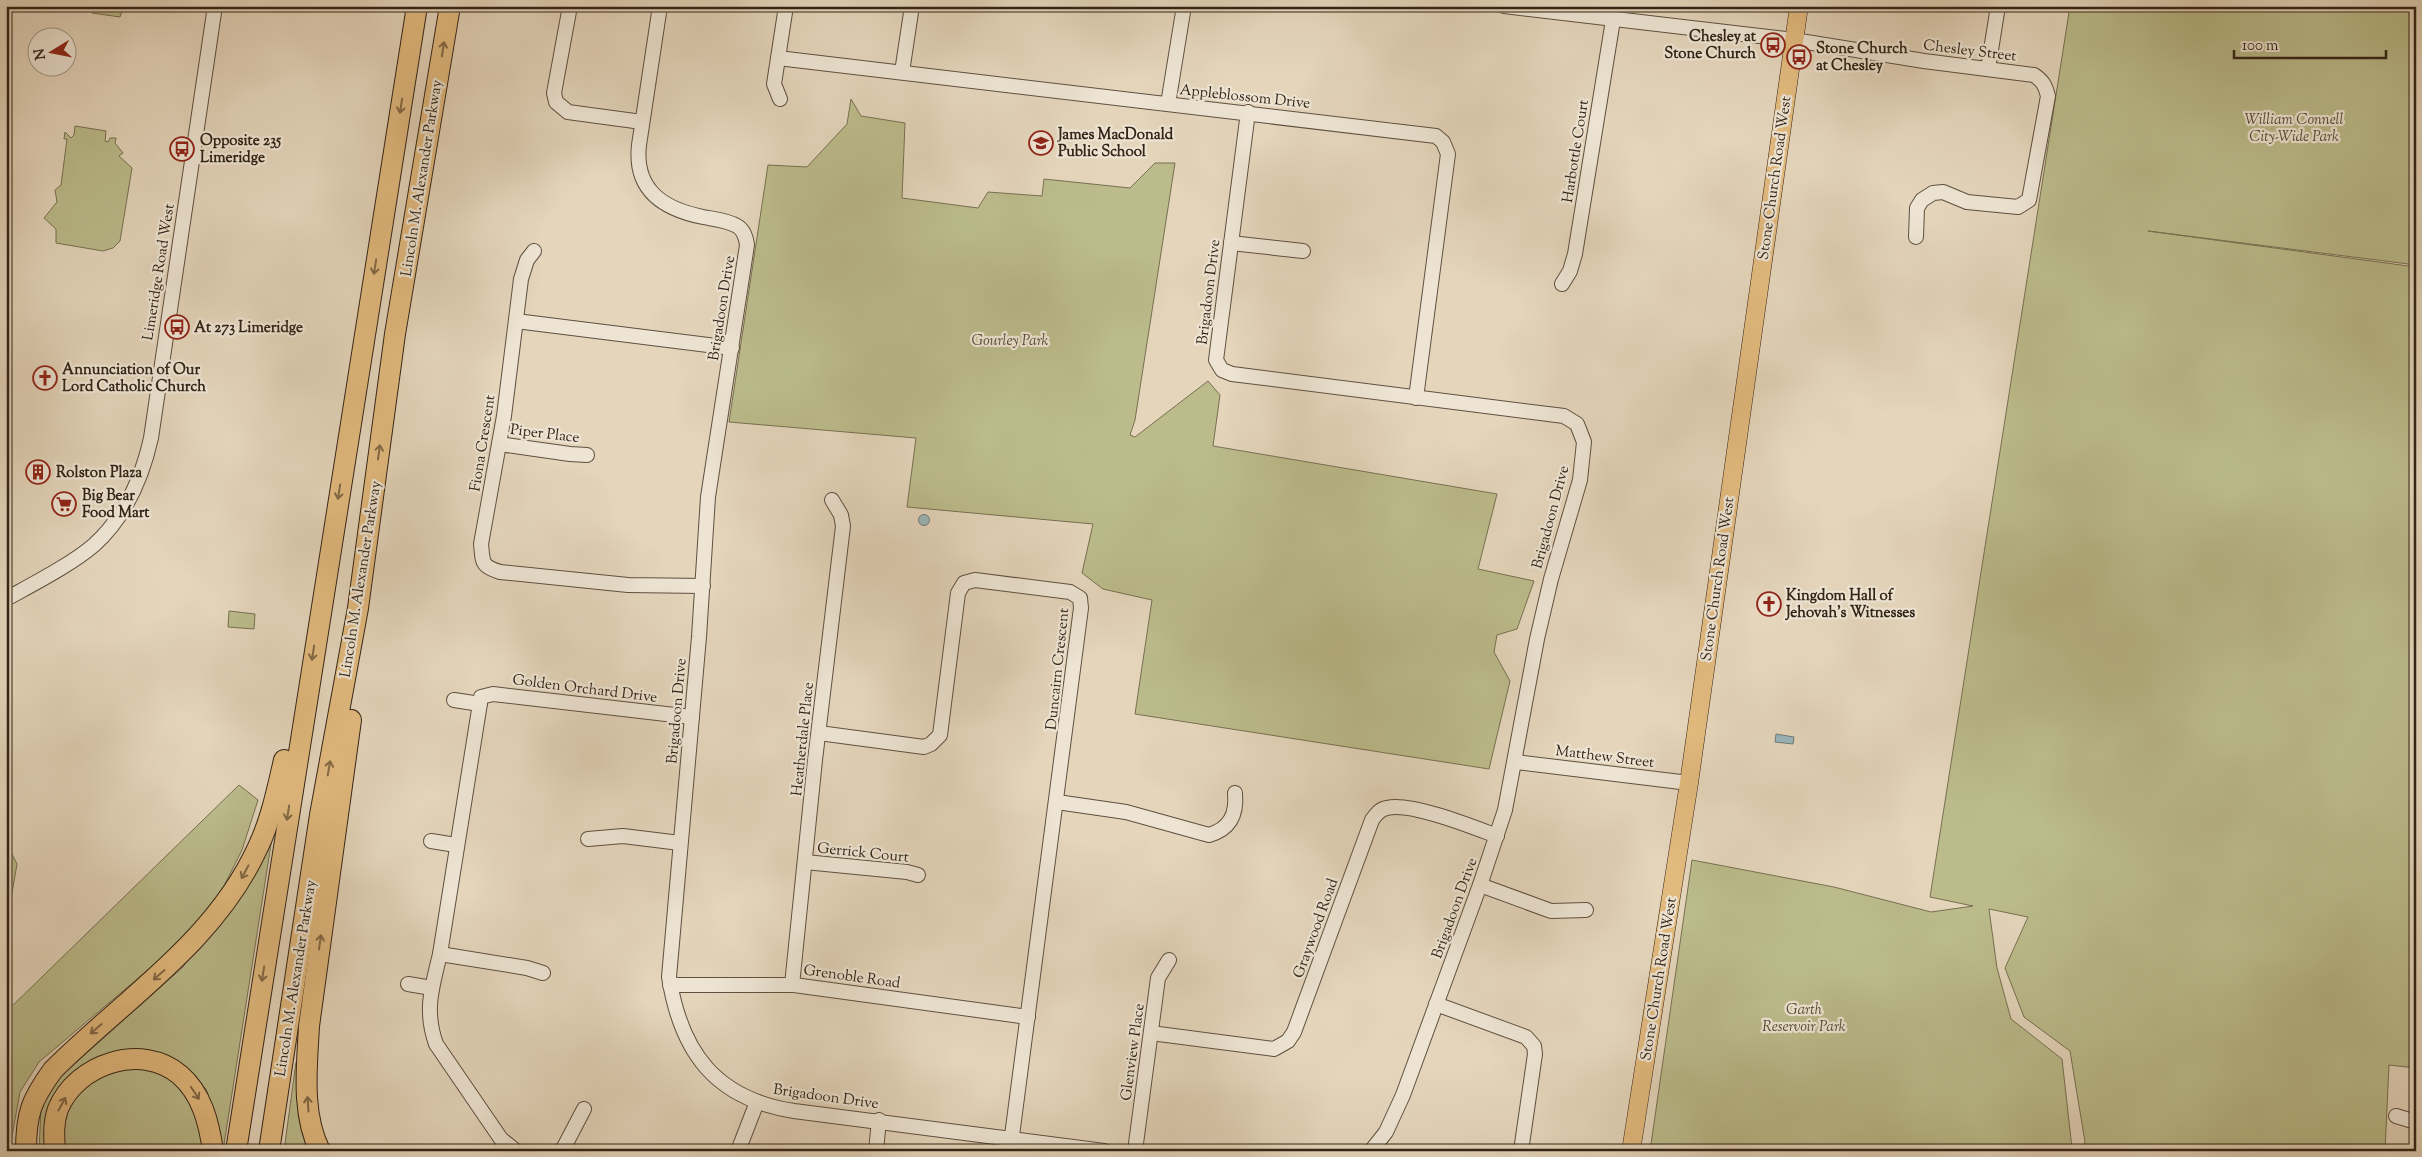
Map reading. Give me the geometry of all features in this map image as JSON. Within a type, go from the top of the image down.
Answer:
[{"type":"highway","name":"Lincoln M. Alexander Parkway","points":[[236,1151],[417,6]]},
{"type":"highway","name":"Lincoln M. Alexander Parkway","points":[[269,1151],[319,825],[358,608],[396,334],[450,6]]},
{"type":"highway","points":[[320,1151],[309,1114],[307,1076],[309,1026],[360,651],[358,608]]},
{"type":"highway","points":[[26,1151],[28,1114],[36,1093],[53,1070],[184,952],[236,888],[258,847],[274,806],[296,708],[307,696]]},
{"type":"highway","points":[[55,1151],[54,1127],[59,1108],[71,1089],[92,1070],[109,1062],[134,1059],[162,1065],[180,1075],[197,1095],[208,1122],[213,1151]]},
{"type":"main road","name":"Stone Church Road West","points":[[1630,1151],[1689,783],[1799,6]]},
{"type":"street","name":"Limeridge Road West","points":[[6,599],[78,557],[95,544],[121,514],[139,481],[145,464],[151,438],[215,6]]},
{"type":"street","points":[[570,6],[554,93],[556,102],[568,112],[642,122]]},
{"type":"street","name":"Brigadoon Drive","points":[[660,6],[642,122],[639,163],[643,177],[655,196],[680,212],[735,225],[746,236],[747,249],[708,497],[703,586],[680,842],[670,985],[678,1019],[698,1057],[718,1080],[757,1102],[785,1110],[879,1120],[1011,1145],[1104,1151]]},
{"type":"street","points":[[780,100],[774,84],[786,6]]},
{"type":"street","points":[[902,72],[912,6]]},
{"type":"street","points":[[1168,104],[1184,6]]},
{"type":"street","name":"Chesley Street","points":[[1504,6],[1794,40],[2034,75],[2045,84],[2048,96],[2029,200],[2018,207],[1967,202],[1943,192],[1933,193],[1922,200],[1917,208],[1916,237]]},
{"type":"street","points":[[1988,69],[1998,6]]},
{"type":"street","name":"Harbottle Court","points":[[1562,284],[1570,271],[1575,254],[1613,20]]},
{"type":"street","name":"Appleblossom Drive","points":[[778,58],[1248,112],[1436,136],[1443,142],[1447,151],[1447,160],[1416,398]]},
{"type":"street","name":"Brigadoon Drive","points":[[1248,112],[1216,360],[1222,370],[1232,374],[1564,416],[1577,424],[1584,442],[1575,499],[1551,579],[1537,639],[1516,762],[1497,836],[1403,1095],[1386,1132],[1371,1151]]},
{"type":"street","points":[[1231,243],[1303,252]]},
{"type":"street","name":"Fiona Crescent","points":[[534,251],[527,260],[523,271],[499,444],[481,544],[483,563],[487,568],[500,572],[628,585],[703,586]]},
{"type":"street","points":[[516,321],[732,348]]},
{"type":"street","name":"Piper Place","points":[[499,444],[570,454],[587,454]]},
{"type":"street","name":"Heatherdale Place","points":[[792,985],[843,526],[841,515],[832,500]]},
{"type":"street","name":"Duncairn Crescent","points":[[819,733],[924,747],[931,744],[940,735],[958,593],[964,583],[975,580],[1070,592],[1080,598],[1081,608],[1057,802],[1011,1145]]},
{"type":"street","name":"Golden Orchard Drive","points":[[480,704],[482,697],[493,694],[692,717]]},
{"type":"street","points":[[454,700],[480,704],[440,954],[432,988],[429,1008],[430,1027],[436,1044],[501,1139],[516,1151]]},
{"type":"street","name":"Matthew Street","points":[[1516,762],[1689,783]]},
{"type":"street","points":[[1057,802],[1126,812],[1209,835],[1221,832],[1228,825],[1235,808],[1235,793]]},
{"type":"street","name":"Graywood Road","points":[[1151,1033],[1274,1049],[1288,1041],[1297,1023],[1372,820],[1382,810],[1392,807],[1438,815],[1497,836]]},
{"type":"street","points":[[588,839],[623,836],[680,842]]},
{"type":"street","points":[[431,841],[456,845]]},
{"type":"street","name":"Gerrick Court","points":[[805,862],[907,872],[918,875]]},
{"type":"street","points":[[1480,885],[1551,911],[1586,910]]},
{"type":"street","points":[[440,954],[527,968],[543,973]]},
{"type":"street","name":"Glenview Place","points":[[1135,1151],[1158,978],[1169,960]]},
{"type":"street","points":[[408,984],[432,988]]},
{"type":"street","name":"Grenoble Road","points":[[670,985],[792,985],[1028,1018]]},
{"type":"street","points":[[1436,1004],[1526,1037],[1534,1046],[1535,1054],[1521,1151]]},
{"type":"street","points":[[738,1151],[757,1102]]},
{"type":"street","points":[[562,1151],[584,1109]]},
{"type":"street","points":[[2396,1116],[2414,1124]]},
{"type":"street","points":[[876,1151],[879,1120]]},
{"type":"green space","points":[[92,6],[124,6],[120,17],[92,13]]},
{"type":"green space","points":[[2070,6],[2416,6],[2416,265],[2148,231],[2416,267],[2416,1068],[2389,1065],[2385,1151],[2080,1151],[2085,1142],[2070,1051],[2024,1017],[2005,968],[2028,917],[1989,909],[1997,968],[2011,1019],[2062,1059],[2072,1148],[2070,1151],[1650,1151],[1692,860],[1834,887],[1931,912],[1973,906],[1930,897]]},
{"type":"green space","name":"Gourley Park","points":[[851,99],[861,116],[905,123],[902,198],[978,208],[988,192],[1042,196],[1044,179],[1130,188],[1155,163],[1175,163],[1135,420],[1130,435],[1135,437],[1208,381],[1220,395],[1213,446],[1497,494],[1478,569],[1534,581],[1517,629],[1497,635],[1494,652],[1510,681],[1489,769],[1135,714],[1152,600],[1103,589],[1082,573],[1093,524],[907,507],[916,438],[729,422],[768,165],[807,167],[847,124]]},
{"type":"green space","points":[[75,126],[106,131],[105,141],[108,142],[110,138],[116,138],[115,143],[123,153],[119,156],[132,168],[120,241],[113,248],[103,251],[56,243],[56,229],[44,218],[57,202],[55,190],[61,185],[67,139],[64,139],[65,132],[71,138],[74,135]]},
{"type":"green space","points":[[229,611],[255,614],[254,629],[228,627]]},
{"type":"green space","points":[[239,785],[258,800],[242,850],[222,890],[203,917],[168,953],[39,1062],[20,1092],[11,1151],[6,1151],[6,1012]]},
{"type":"green space","points":[[272,838],[223,1151],[218,1151],[216,1117],[206,1089],[178,1065],[80,1068],[47,1151],[39,1151],[41,1107],[60,1077],[183,967]]},
{"type":"green space","points":[[6,849],[11,852],[17,864],[6,928]]},
{"type":"green space","points":[[296,1062],[301,1063],[313,1151],[284,1151]]},
{"type":"green space","points":[[118,1069],[152,1070],[168,1078],[177,1086],[185,1095],[196,1116],[203,1151],[62,1151],[66,1120],[73,1098],[89,1082]]},
{"type":"water","points":[[924,514],[930,520],[924,526],[918,520]]},
{"type":"water","points":[[1776,734],[1794,737],[1793,744],[1775,742]]},
{"type":"place","name":"Chesley at Stone Church","points":[[1773,45]]},
{"type":"place","name":"Stone Church at Chesley","points":[[1799,57]]},
{"type":"place","name":"James MacDonald Public School","points":[[1041,143]]},
{"type":"place","name":"Opposite 235 Limeridge","points":[[182,149]]},
{"type":"place","name":"At 273 Limeridge","points":[[177,327]]},
{"type":"place","name":"Annunciation of Our Lord Catholic Church","points":[[45,378]]},
{"type":"place","name":"Rolston Plaza","points":[[38,472]]},
{"type":"place","name":"Big Bear Food Mart","points":[[64,504]]},
{"type":"place","name":"Kingdom Hall of Jehovah's Witnesses","points":[[1769,604]]},
{"type":"park label","name":"William Connell City-Wide Park","points":[[2294,128]]},
{"type":"park label","name":"Garth Reservoir Park","points":[[1804,1018]]}]
